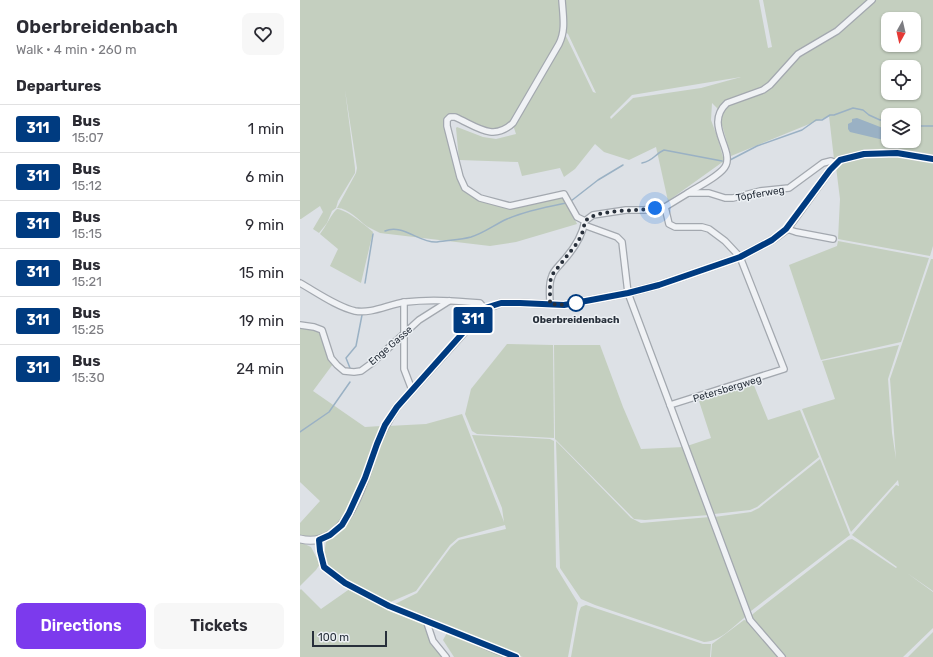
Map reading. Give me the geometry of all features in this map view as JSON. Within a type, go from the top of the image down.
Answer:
[{"type":"street","points":[[562,0],[564,28],[560,44],[513,123],[500,132],[491,132],[455,117],[450,117],[447,120],[447,126],[460,177],[465,188],[480,198],[510,206],[564,194],[576,217],[584,223],[617,237],[622,242],[628,293],[750,620],[782,657]]},
{"type":"street","points":[[550,304],[550,282],[552,275],[578,242],[583,231],[584,223],[593,215],[626,210],[644,210],[665,207],[722,171],[726,166],[727,159],[719,131],[719,113],[722,108],[727,103],[763,90],[770,85],[798,54],[838,31],[872,0]]},
{"type":"street","points":[[300,539],[319,540],[330,535],[342,525],[365,478],[385,425],[397,407],[485,308],[501,303],[575,303],[628,293],[659,285],[740,257],[772,240],[786,229],[836,163],[840,160],[864,154],[897,153],[933,159]]},
{"type":"street","name":"Töpferweg","points":[[688,193],[709,193],[725,198],[733,198],[760,191],[789,188],[823,163],[831,161],[836,163]]},
{"type":"street","points":[[665,207],[669,224],[674,227],[702,227],[709,229],[740,257]]},
{"type":"street","points":[[786,229],[833,239]]},
{"type":"street","name":"Petersbergweg","points":[[670,405],[784,369],[740,257]]},
{"type":"street","points":[[300,283],[354,311],[365,311],[404,302],[450,301],[480,303],[485,308]]},
{"type":"street","name":"Enge Gasse","points":[[300,325],[322,330],[331,358],[336,365],[344,371],[361,371],[372,363],[419,320],[450,301]]},
{"type":"street","points":[[404,302],[404,368],[412,390]]},
{"type":"street","points":[[319,540],[324,567],[345,583],[389,606],[516,657]]},
{"type":"street","points":[[426,620],[433,641],[446,657]]},
{"type":"green space","points":[[300,0],[561,0],[563,25],[561,37],[512,122],[505,128],[493,131],[487,130],[462,119],[446,120],[466,190],[508,209],[564,196],[577,224],[516,242],[490,246],[380,233],[368,227],[350,212],[337,208],[356,173],[357,168],[345,90],[355,173],[338,201],[336,208],[332,211],[327,223],[319,233],[313,229],[323,212],[320,206],[300,219]]},
{"type":"green space","points":[[564,0],[759,0],[768,48],[772,47],[763,0],[933,0],[933,157],[862,152],[834,159],[829,116],[731,156],[717,108],[712,103],[711,120],[724,161],[668,201],[656,147],[629,160],[604,152],[595,144],[575,169],[564,177],[560,168],[522,176],[518,162],[459,160],[457,127],[483,137],[496,139],[516,134],[514,128],[511,127],[565,34],[593,92],[596,93],[568,34],[565,32]],"holes":[[[741,77],[701,88],[633,98],[611,119],[610,117],[632,95]]]},
{"type":"green space","points":[[891,155],[933,161],[933,246],[930,256],[838,239],[840,199],[836,167],[842,163],[855,159],[869,156]]},
{"type":"green space","points":[[337,209],[351,215],[373,232],[361,283],[330,266],[338,249],[320,234]]},
{"type":"green space","points":[[838,241],[929,258],[901,342],[821,360],[789,265],[837,246]]},
{"type":"green space","points":[[931,259],[933,259],[933,591],[907,573],[933,592],[933,628],[903,657],[784,657],[753,621],[751,616],[754,613],[848,540],[852,539],[896,568],[897,567],[852,535],[896,485],[899,486],[898,480],[851,532],[802,409],[835,399],[822,361],[899,345],[888,379],[892,433],[896,459],[890,379]]},
{"type":"green space","points":[[300,326],[319,331],[333,364],[313,391],[365,427],[381,426],[360,483],[347,512],[339,523],[330,531],[312,536],[300,536],[300,523],[320,501],[300,482]]},
{"type":"green space","points":[[507,344],[553,345],[554,438],[477,434],[472,431],[465,414],[471,389]]},
{"type":"green space","points":[[554,345],[600,345],[623,407],[641,449],[684,447],[709,515],[645,520],[634,519],[555,439]]},
{"type":"green space","points":[[753,383],[768,420],[800,410],[819,457],[757,507],[750,510],[714,514],[687,446],[711,438],[699,401]]},
{"type":"green space","points":[[462,414],[504,522],[502,508],[472,435],[550,439],[554,441],[556,567],[578,603],[568,657],[523,657],[499,650],[500,648],[393,605],[417,593],[451,547],[459,540],[506,529],[505,525],[458,538],[450,545],[416,591],[388,603],[359,588],[331,570],[327,565],[324,554],[326,542],[343,529],[354,514],[382,437],[388,426],[426,424]]},
{"type":"green space","points":[[556,441],[631,518],[641,523],[710,517],[746,616],[720,637],[715,640],[704,642],[581,599],[560,568]]},
{"type":"green space","points":[[820,459],[850,535],[750,611],[714,517],[751,512],[759,508]]},
{"type":"green space","points":[[300,542],[311,547],[320,564],[300,586]]},
{"type":"green space","points":[[351,588],[384,607],[423,623],[443,657],[300,657],[300,590],[301,589],[321,609]]},
{"type":"green space","points":[[586,605],[703,644],[711,644],[710,657],[571,657],[579,612],[581,607]]},
{"type":"green space","points":[[744,620],[748,621],[781,657],[711,657],[712,644]]},
{"type":"green space","points":[[448,631],[511,657],[454,657],[443,640]]},
{"type":"green space","points":[[933,632],[933,657],[908,657]]},
{"type":"water","points":[[857,118],[881,127],[881,139],[850,132],[848,129],[848,124],[852,122],[852,119]]},
{"type":"waterway","points":[[730,160],[757,146],[802,130],[816,120],[822,120],[830,115],[853,108],[863,110],[869,115],[881,120]]},
{"type":"waterway","points":[[921,126],[933,126]]},
{"type":"waterway","points":[[642,163],[649,161],[664,150],[722,161]]},
{"type":"waterway","points":[[571,201],[598,180],[623,165]]},
{"type":"waterway","points":[[385,231],[391,229],[405,231],[431,242],[463,239],[476,235],[507,219],[521,214],[566,203]]},
{"type":"waterway","points":[[365,283],[373,234]]},
{"type":"waterway","points":[[350,368],[346,358],[356,346],[362,315]]},
{"type":"waterway","points":[[300,432],[329,412],[350,382]]},
{"type":"bus line","name":"311","points":[[516,657],[389,606],[345,583],[324,567],[319,540],[330,535],[342,525],[358,495],[385,425],[397,407],[485,308],[501,303],[564,305],[628,293],[659,285],[740,257],[772,240],[786,229],[830,170],[840,160],[864,154],[897,153],[912,154],[933,159]]},
{"type":"place","name":"Oberbreidenbach","points":[[576,303]]},
{"type":"route","points":[[576,303],[564,305],[550,304],[550,282],[552,275],[578,242],[583,231],[585,221],[593,215],[626,210],[644,210],[655,208]]}]
